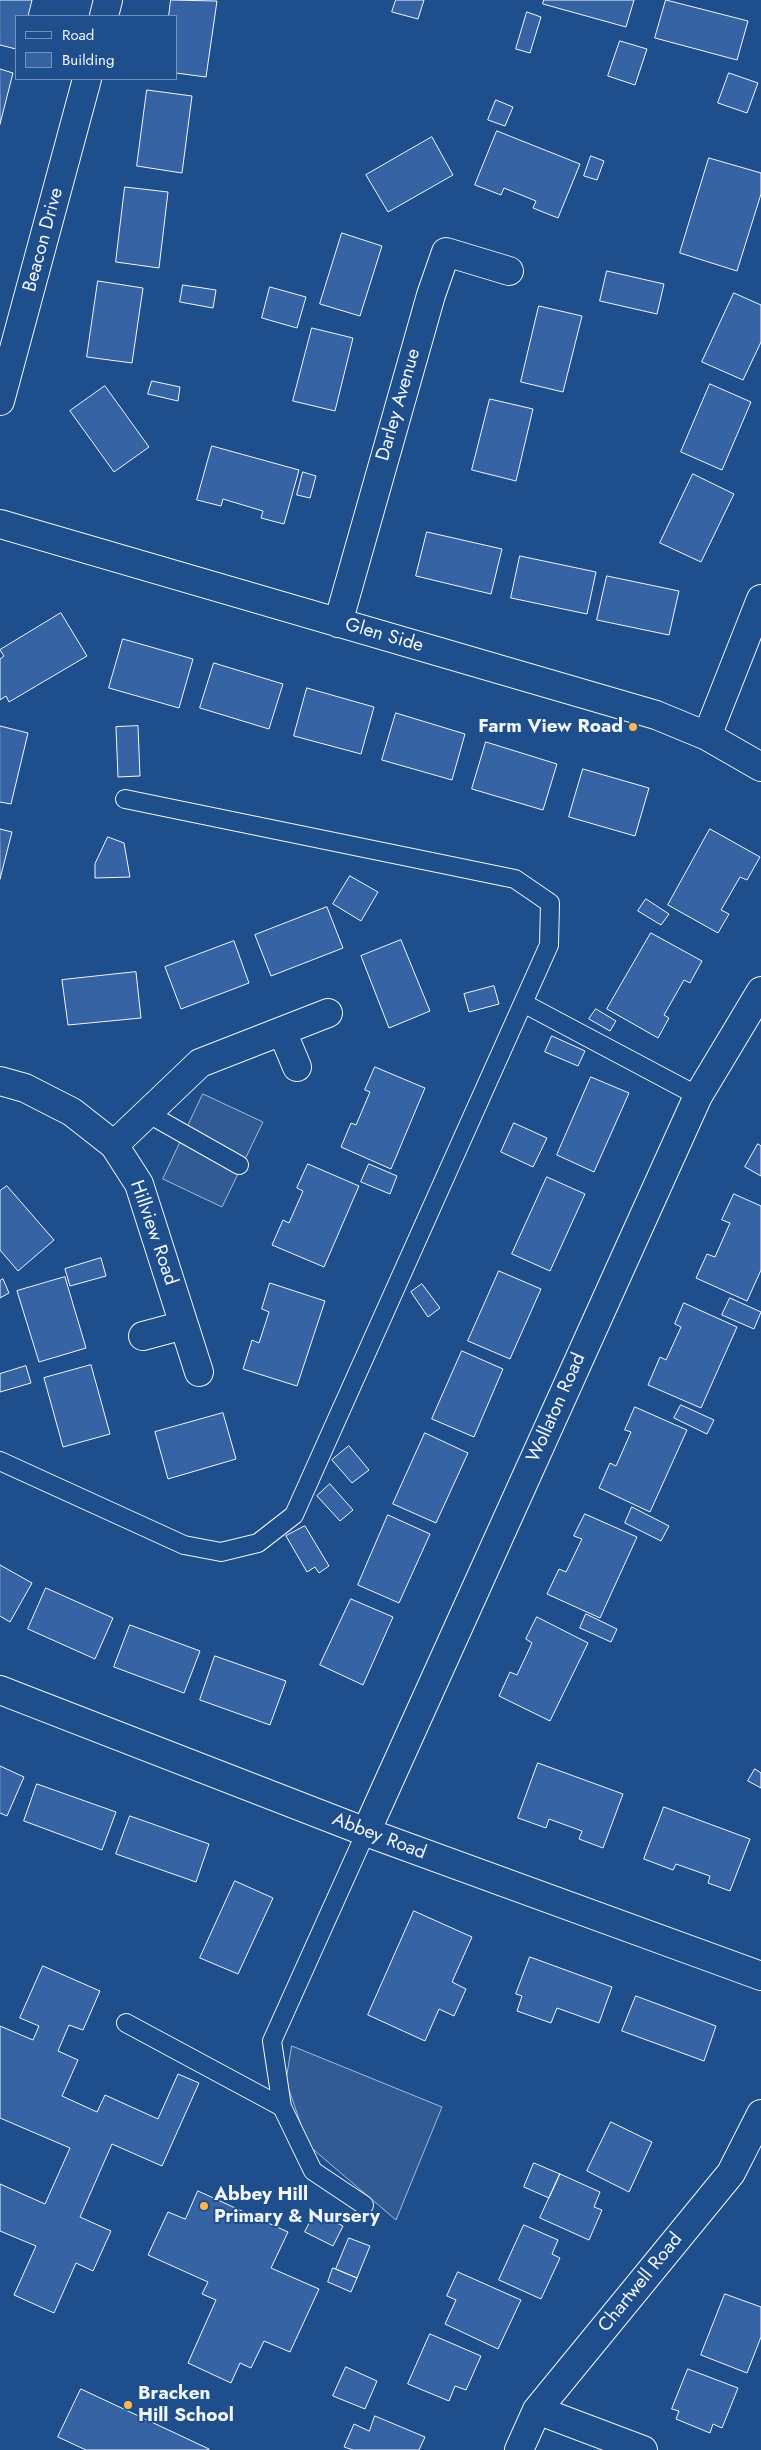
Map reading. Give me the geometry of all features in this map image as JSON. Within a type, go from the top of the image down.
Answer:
[{"type":"street","points":[[104,15],[108,0]]},
{"type":"street","name":"Beacon Drive","points":[[0,401],[87,80]]},
{"type":"street","name":"Darley Avenue","points":[[338,623],[431,296],[446,252],[509,271]]},
{"type":"street","name":"Glen Side","points":[[0,524],[656,715],[707,736],[761,768]]},
{"type":"street","points":[[707,736],[761,599]]},
{"type":"street","name":"Wollaton Road","points":[[366,1832],[698,1096],[761,991]]},
{"type":"street","points":[[114,1145],[200,1063],[328,1013]]},
{"type":"street","points":[[282,1031],[297,1067]]},
{"type":"street","name":"Hillview Road","points":[[0,1081],[25,1088],[72,1112],[114,1145],[139,1184],[198,1372]]},
{"type":"street","points":[[143,1336],[184,1325]]},
{"type":"street","name":"Abbey Road","points":[[0,1690],[366,1832],[761,1976]]},
{"type":"street","name":"Chartwell Road","points":[[519,2450],[537,2410],[731,2173],[761,2114]]},
{"type":"street","points":[[537,2410],[643,2450]]},
{"type":"lane","points":[[0,1461],[184,1545],[221,1552],[258,1542],[294,1516],[549,944],[550,903],[515,879],[125,799]]},
{"type":"lane","points":[[523,1003],[698,1096]]},
{"type":"lane","points":[[147,1113],[239,1166]]},
{"type":"lane","points":[[364,2205],[313,2171],[282,2107],[272,2041],[366,1832]]},
{"type":"lane","points":[[126,2024],[282,2107]]},
{"type":"shaded area","points":[[203,1094],[263,1122],[222,1207],[163,1179]]},
{"type":"shaded area","points":[[292,2046],[442,2107],[396,2220],[308,2145],[286,2081]]},
{"type":"building","points":[[0,0],[32,0],[28,15],[15,15],[15,49],[0,45]]},
{"type":"building","points":[[171,0],[217,1],[206,77],[178,73],[178,15],[169,15]]},
{"type":"building","points":[[396,0],[424,0],[418,19],[392,12]]},
{"type":"building","points":[[544,0],[634,0],[626,27],[543,4]]},
{"type":"building","points":[[666,0],[748,21],[737,60],[655,38]]},
{"type":"building","points":[[527,12],[541,17],[530,53],[516,49]]},
{"type":"building","points":[[620,41],[647,49],[635,85],[608,76]]},
{"type":"building","points":[[0,69],[13,73],[0,124]]},
{"type":"building","points":[[729,73],[758,83],[747,113],[718,103]]},
{"type":"building","points":[[147,90],[192,96],[182,173],[137,166]]},
{"type":"building","points":[[496,100],[513,107],[505,126],[488,120]]},
{"type":"building","points":[[497,131],[580,164],[558,218],[533,208],[536,201],[504,188],[501,195],[475,185]]},
{"type":"building","points":[[432,137],[453,175],[388,212],[366,175]]},
{"type":"building","points":[[591,156],[604,161],[597,180],[584,176]]},
{"type":"building","points":[[709,158],[761,173],[761,194],[737,271],[680,253]]},
{"type":"building","points":[[125,187],[168,192],[159,268],[116,262]]},
{"type":"building","points":[[342,233],[382,246],[360,316],[320,304]]},
{"type":"building","points":[[607,271],[664,284],[657,314],[600,301]]},
{"type":"building","points":[[98,281],[143,288],[132,363],[87,357]]},
{"type":"building","points":[[183,285],[216,290],[213,308],[180,302]]},
{"type":"building","points":[[270,287],[306,297],[297,328],[262,318]]},
{"type":"building","points":[[734,293],[761,305],[761,342],[743,380],[702,362]]},
{"type":"building","points":[[539,306],[582,316],[563,392],[521,382]]},
{"type":"building","points":[[312,328],[353,338],[335,411],[293,401]]},
{"type":"building","points":[[152,381],[180,387],[178,401],[148,394]]},
{"type":"building","points":[[710,384],[751,402],[722,470],[681,452]]},
{"type":"building","points":[[105,386],[149,447],[114,472],[70,411]]},
{"type":"building","points":[[490,399],[533,409],[516,481],[472,470]]},
{"type":"building","points":[[212,446],[299,470],[284,524],[261,518],[263,511],[223,499],[221,506],[197,500]]},
{"type":"building","points":[[303,472],[316,476],[310,498],[297,495]]},
{"type":"building","points":[[693,474],[734,494],[701,562],[660,543]]},
{"type":"building","points":[[427,532],[502,549],[491,594],[416,576]]},
{"type":"building","points":[[520,556],[596,572],[587,614],[511,598]]},
{"type":"building","points":[[607,576],[679,591],[669,635],[597,620]]},
{"type":"building","points":[[61,613],[87,656],[9,702],[6,696],[0,700],[0,659],[4,656],[0,650]]},
{"type":"building","points":[[123,639],[193,659],[179,708],[109,688]]},
{"type":"building","points":[[214,663],[283,684],[269,729],[200,708]]},
{"type":"building","points":[[307,688],[374,707],[361,754],[294,736]]},
{"type":"building","points":[[396,713],[465,734],[452,780],[382,760]]},
{"type":"building","points":[[0,726],[28,733],[11,804],[0,802]]},
{"type":"building","points":[[138,726],[140,776],[118,777],[116,727]]},
{"type":"building","points":[[486,742],[557,764],[543,810],[472,789]]},
{"type":"building","points":[[583,769],[649,788],[635,836],[569,817]]},
{"type":"building","points":[[0,829],[12,832],[0,879]]},
{"type":"building","points":[[710,829],[760,857],[747,880],[740,877],[721,910],[729,914],[718,933],[668,905]]},
{"type":"building","points":[[108,837],[124,843],[130,877],[95,878],[95,864]]},
{"type":"building","points":[[350,876],[378,892],[361,921],[333,904]]},
{"type":"building","points":[[646,899],[669,914],[661,925],[638,911]]},
{"type":"building","points":[[327,907],[343,948],[271,976],[255,935]]},
{"type":"building","points":[[651,933],[702,961],[690,983],[684,980],[664,1015],[669,1018],[658,1038],[607,1009]]},
{"type":"building","points":[[401,940],[430,1011],[389,1028],[361,956]]},
{"type":"building","points":[[234,941],[249,983],[181,1009],[165,967]]},
{"type":"building","points":[[136,972],[141,1018],[68,1025],[62,980]]},
{"type":"building","points":[[494,986],[499,1004],[469,1012],[464,994]]},
{"type":"building","points":[[596,1009],[616,1021],[610,1031],[589,1019]]},
{"type":"building","points":[[552,1036],[585,1051],[578,1066],[545,1052]]},
{"type":"building","points":[[375,1067],[425,1088],[391,1169],[341,1147],[351,1123],[356,1125],[370,1092],[365,1090]]},
{"type":"building","points":[[591,1077],[629,1093],[594,1172],[557,1155]]},
{"type":"building","points":[[514,1123],[547,1138],[533,1167],[501,1152]]},
{"type":"building","points":[[758,1144],[761,1146],[761,1176],[745,1167]]},
{"type":"building","points":[[308,1164],[359,1186],[324,1267],[272,1245],[283,1220],[289,1223],[303,1191],[297,1188]]},
{"type":"building","points":[[369,1164],[397,1176],[390,1194],[361,1182]]},
{"type":"building","points":[[547,1177],[585,1194],[550,1271],[512,1254]]},
{"type":"building","points":[[7,1186],[54,1240],[18,1271],[0,1250],[0,1191]]},
{"type":"building","points":[[734,1194],[761,1206],[761,1270],[747,1301],[696,1278],[707,1254],[715,1257],[730,1223],[722,1220]]},
{"type":"building","points":[[101,1258],[106,1276],[70,1286],[65,1269]]},
{"type":"building","points":[[499,1271],[541,1289],[510,1359],[468,1341]]},
{"type":"building","points":[[65,1277],[86,1348],[39,1362],[17,1291]]},
{"type":"building","points":[[3,1279],[9,1293],[0,1298],[0,1281]]},
{"type":"building","points":[[270,1283],[325,1301],[297,1386],[243,1369],[252,1340],[259,1343],[269,1312],[262,1309]]},
{"type":"building","points":[[422,1284],[440,1308],[428,1317],[411,1292]]},
{"type":"building","points":[[730,1298],[761,1312],[754,1329],[722,1315]]},
{"type":"building","points":[[684,1303],[737,1327],[701,1408],[648,1385],[660,1357],[666,1360],[681,1327],[675,1324]]},
{"type":"building","points":[[462,1351],[503,1369],[474,1437],[432,1419]]},
{"type":"building","points":[[91,1365],[110,1434],[63,1447],[44,1378]]},
{"type":"building","points":[[26,1366],[31,1383],[0,1392],[0,1374]]},
{"type":"building","points":[[681,1405],[714,1420],[707,1434],[674,1418]]},
{"type":"building","points":[[635,1407],[687,1430],[650,1512],[599,1488],[610,1463],[616,1466],[631,1432],[625,1430]]},
{"type":"building","points":[[223,1413],[236,1459],[168,1479],[155,1432]]},
{"type":"building","points":[[425,1433],[468,1453],[436,1523],[393,1504]]},
{"type":"building","points":[[349,1446],[369,1470],[352,1483],[332,1460]]},
{"type":"building","points":[[330,1484],[353,1510],[340,1521],[317,1496]]},
{"type":"building","points":[[632,1507],[669,1526],[661,1541],[625,1523]]},
{"type":"building","points":[[585,1514],[637,1537],[600,1618],[547,1594],[559,1569],[566,1572],[582,1539],[574,1536]]},
{"type":"building","points":[[388,1515],[430,1534],[399,1603],[358,1585]]},
{"type":"building","points":[[305,1526],[329,1566],[319,1573],[315,1567],[307,1572],[286,1536]]},
{"type":"building","points":[[0,1565],[32,1583],[10,1622],[0,1616]]},
{"type":"building","points":[[46,1588],[113,1618],[95,1659],[28,1629]]},
{"type":"building","points":[[351,1599],[393,1617],[363,1685],[320,1665]]},
{"type":"building","points":[[586,1614],[617,1629],[611,1642],[580,1628]]},
{"type":"building","points":[[537,1617],[588,1643],[550,1721],[499,1696],[510,1672],[517,1675],[532,1643],[526,1639]]},
{"type":"building","points":[[130,1625],[200,1651],[184,1693],[114,1667]]},
{"type":"building","points":[[215,1656],[286,1681],[270,1725],[200,1700]]},
{"type":"building","points":[[538,1763],[623,1794],[603,1848],[579,1839],[582,1831],[549,1819],[546,1828],[518,1818]]},
{"type":"building","points":[[0,1766],[24,1777],[7,1816],[0,1813]]},
{"type":"building","points":[[755,1769],[761,1773],[761,1788],[748,1781]]},
{"type":"building","points":[[37,1784],[116,1812],[102,1850],[24,1821]]},
{"type":"building","points":[[664,1807],[750,1839],[730,1891],[708,1883],[710,1876],[676,1864],[673,1870],[644,1859]]},
{"type":"building","points":[[130,1816],[209,1844],[196,1882],[116,1854]]},
{"type":"building","points":[[235,1881],[273,1898],[238,1974],[200,1958]]},
{"type":"building","points":[[414,1911],[472,1937],[452,1982],[466,1989],[454,2016],[439,2009],[425,2041],[368,2015]]},
{"type":"building","points":[[530,1957],[612,1987],[599,2023],[557,2008],[551,2023],[517,2011],[522,1996],[516,1994]]},
{"type":"building","points":[[43,1966],[100,1991],[83,2030],[69,2025],[58,2051],[78,2060],[62,2096],[97,2112],[105,2095],[158,2119],[178,2074],[199,2083],[162,2166],[112,2144],[80,2217],[111,2231],[93,2271],[76,2263],[54,2313],[14,2295],[36,2246],[0,2231],[0,2184],[45,2204],[70,2148],[0,2118],[0,2026],[33,2040],[39,2026],[20,2018]]},
{"type":"building","points":[[636,1996],[716,2026],[704,2061],[622,2031]]},
{"type":"building","points":[[611,2122],[652,2142],[629,2192],[587,2171]]},
{"type":"building","points":[[534,2163],[560,2174],[549,2198],[524,2187]]},
{"type":"building","points":[[560,2174],[600,2192],[594,2207],[602,2210],[589,2240],[540,2218]]},
{"type":"building","points":[[198,2191],[288,2232],[271,2268],[319,2289],[290,2352],[264,2341],[251,2368],[240,2363],[231,2383],[188,2363],[216,2300],[202,2294],[208,2282],[148,2255],[168,2212],[185,2219]]},
{"type":"building","points":[[315,2212],[343,2226],[333,2246],[305,2232]]},
{"type":"building","points":[[524,2225],[558,2240],[552,2254],[560,2258],[541,2299],[499,2280]]},
{"type":"building","points":[[349,2238],[370,2246],[357,2278],[336,2269]]},
{"type":"building","points":[[333,2268],[357,2278],[351,2292],[328,2282]]},
{"type":"building","points":[[458,2272],[521,2300],[498,2349],[445,2324],[456,2300],[447,2296]]},
{"type":"building","points":[[725,2294],[761,2307],[761,2337],[747,2373],[701,2355]]},
{"type":"building","points":[[430,2334],[481,2356],[466,2390],[455,2386],[449,2401],[408,2384]]},
{"type":"building","points":[[346,2367],[377,2381],[365,2409],[333,2396]]},
{"type":"building","points":[[688,2369],[738,2388],[722,2428],[713,2424],[710,2433],[676,2419],[679,2411],[672,2409]]},
{"type":"building","points":[[81,2389],[209,2450],[86,2450],[58,2437]]},
{"type":"building","points":[[375,2416],[425,2437],[419,2450],[353,2450],[344,2447],[354,2424],[369,2431]]},
{"type":"place","name":"Farm View Road","points":[[633,727]]},
{"type":"place","name":"Abbey Hill Primary & Nursery","points":[[204,2206]]},
{"type":"place","name":"Bracken Hill School","points":[[128,2405]]}]
